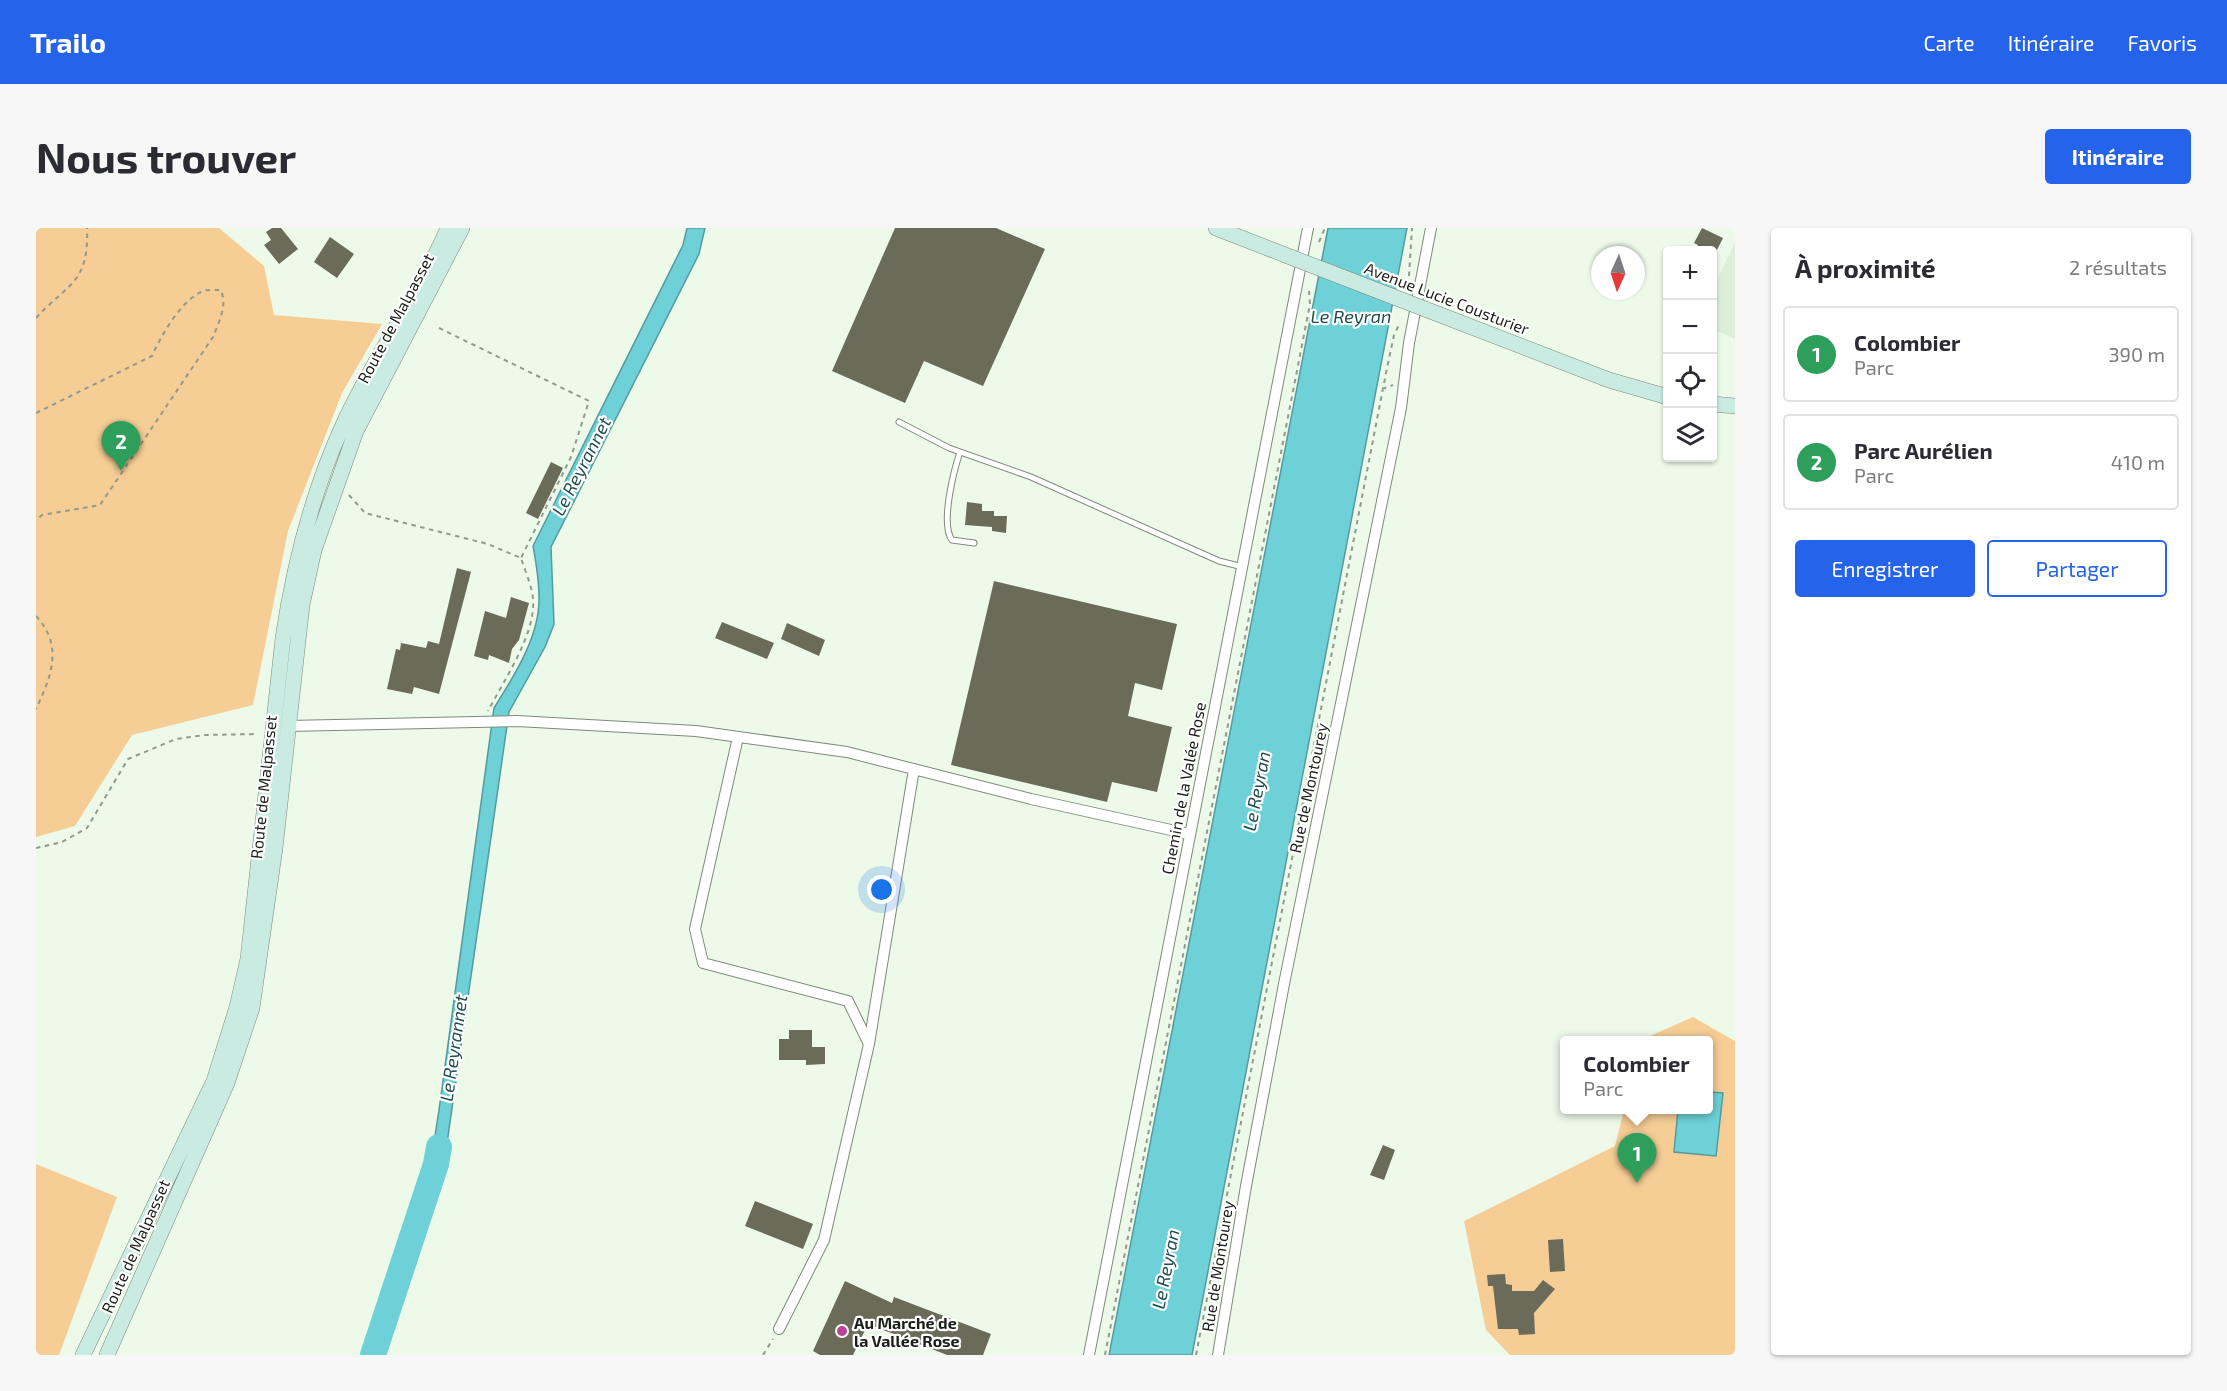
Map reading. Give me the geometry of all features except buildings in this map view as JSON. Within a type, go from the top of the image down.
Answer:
[{"type":"main road","name":"Route de Malpasset","points":[[83,1355],[105,1304],[214,1081],[232,1026],[248,959],[278,728],[314,550],[356,431],[412,313],[448,228]]},
{"type":"main road","name":"Route de Malpasset","points":[[284,701],[290,589],[305,527],[319,483],[344,423],[462,228]]},
{"type":"main road","name":"Avenue Lucie Cousturier","points":[[1216,228],[1609,380],[1663,396]]},
{"type":"main road","points":[[1717,404],[1735,406]]},
{"type":"main road","name":"Route de Malpasset","points":[[107,1355],[227,1083],[252,1008],[260,970],[278,728]]},
{"type":"street","name":"Chemin de la Valée Rose","points":[[1089,1355],[1308,228]]},
{"type":"street","name":"Rue de Montourey","points":[[1218,1355],[1250,1163],[1401,408],[1409,343],[1431,228]]},
{"type":"street","points":[[278,728],[483,721],[696,731],[847,752],[1031,799],[1189,834]]},
{"type":"street","points":[[738,737],[695,929],[703,963],[848,1001],[869,1044]]},
{"type":"street","points":[[779,1329],[824,1240],[869,1044],[914,769]]},
{"type":"lane","points":[[899,422],[960,452],[1031,477],[1219,561],[1243,567]]},
{"type":"lane","points":[[960,452],[951,492],[948,531],[952,540],[974,543]]},
{"type":"path","points":[[36,318],[61,297],[78,277],[87,256],[87,228]]},
{"type":"path","points":[[1316,245],[1325,228]]},
{"type":"path","points":[[1410,284],[1408,273],[1412,228]]},
{"type":"path","points":[[1105,1355],[1310,304],[1309,289]]},
{"type":"path","points":[[36,413],[152,356],[160,338],[178,312],[201,291],[220,290],[223,295],[222,312],[213,337],[100,505],[42,515],[36,520]]},
{"type":"path","points":[[1196,1355],[1386,373],[1394,335],[1402,318]]},
{"type":"path","points":[[439,328],[589,401],[572,457],[521,558],[534,606],[523,645],[483,721]]},
{"type":"path","points":[[334,488],[347,493],[365,513],[488,544],[521,558]]},
{"type":"path","points":[[36,616],[43,624],[52,651],[52,676],[36,709]]},
{"type":"path","points":[[36,848],[62,842],[87,828],[128,759],[176,739],[278,728]]},
{"type":"path","points":[[763,1355],[779,1329]]},
{"type":"shaded area","points":[[36,228],[219,228],[264,266],[274,315],[382,324],[342,393],[288,531],[253,705],[132,735],[75,826],[36,837]]},
{"type":"shaded area","points":[[1735,242],[1735,339],[1717,331],[1717,280]]},
{"type":"shaded area","points":[[1693,1017],[1735,1041],[1735,1355],[1510,1355],[1486,1330],[1464,1221],[1615,1146],[1623,1114],[1713,1114],[1713,1036],[1650,1036]]},
{"type":"shaded area","points":[[36,1164],[117,1197],[59,1355],[36,1355]]},
{"type":"water","name":"Le Reyrannet","points":[[687,228],[705,228],[699,254],[551,547],[554,624],[545,647],[509,712],[444,1164],[433,1181],[425,1178],[430,1168],[439,1110],[494,708],[524,655],[538,612],[539,597],[533,546],[683,245]]},
{"type":"water","name":"Le Reyran","points":[[1328,228],[1407,228],[1192,1355],[1109,1355]]},
{"type":"water","points":[[1713,1092],[1723,1093],[1716,1156],[1674,1152],[1678,1114],[1713,1114]]},
{"type":"waterway","name":"Le Reyrannet","points":[[373,1355],[436,1164],[439,1147]]},
{"type":"place","name":"Parc Aurélien","points":[[121,471]]},
{"type":"place","name":"Colombier","points":[[1637,1183]]},
{"type":"place","name":"Au Marché de la Vallée Rose","points":[[842,1331]]}]
